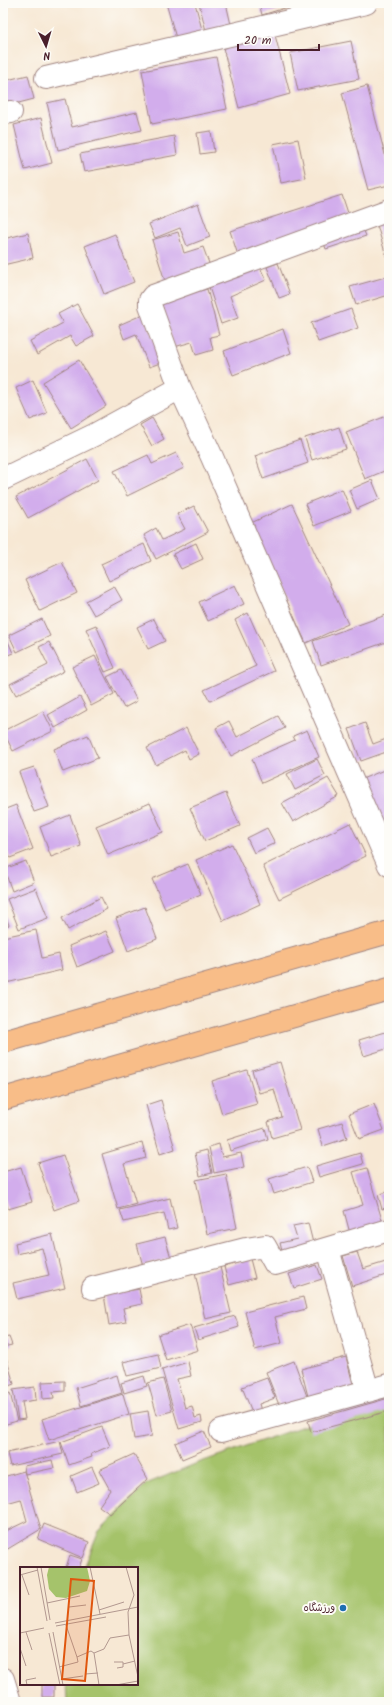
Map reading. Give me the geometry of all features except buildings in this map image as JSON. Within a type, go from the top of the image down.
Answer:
[{"type":"highway","points":[[3,1042],[389,932]]},
{"type":"highway","points":[[3,1099],[389,989]]},
{"type":"street","points":[[46,78],[366,3]]},
{"type":"street","points":[[389,210],[153,296],[150,300],[150,305],[180,388],[212,458],[389,865]]},
{"type":"street","points":[[3,480],[94,435],[180,388]]},
{"type":"street","points":[[93,1288],[246,1249],[265,1246],[275,1264],[389,1230]]},
{"type":"street","points":[[328,1248],[368,1391]]},
{"type":"street","points":[[221,1431],[389,1385]]},
{"type":"street","points":[[3,1679],[10,1702]]},
{"type":"green space","points":[[389,1396],[389,1702],[67,1702],[66,1685],[138,1685],[138,1567],[84,1567],[99,1531],[146,1484],[195,1464]]},
{"type":"place","name":"ورزشگاه","points":[[343,1608]]}]
